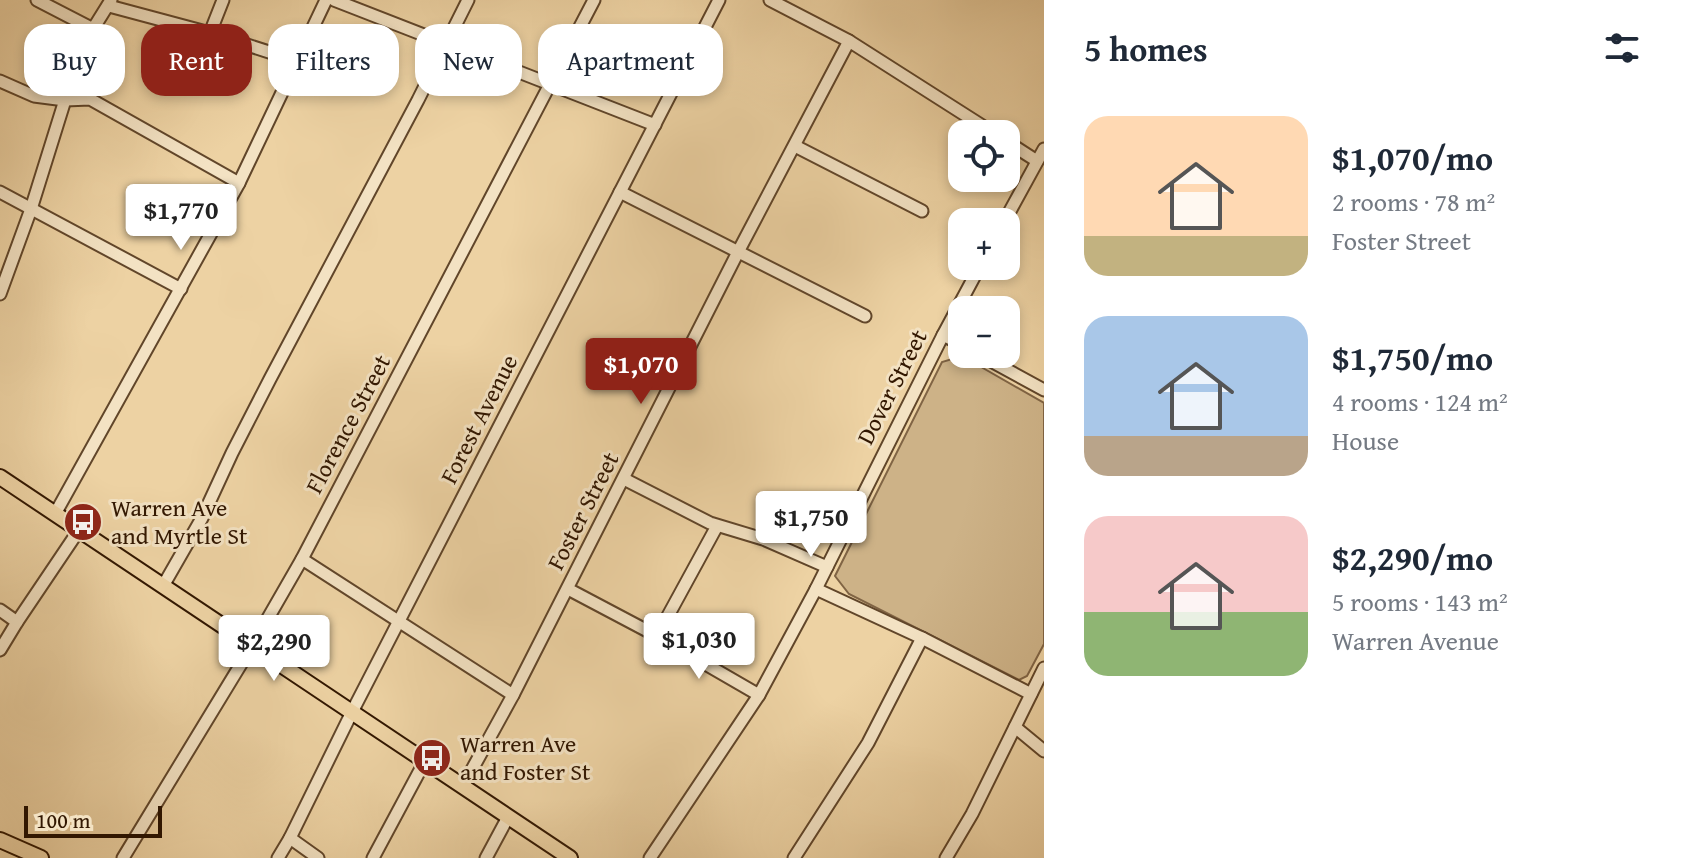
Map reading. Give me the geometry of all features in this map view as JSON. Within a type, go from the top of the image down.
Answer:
[{"type":"main road","points":[[0,477],[570,858]]},
{"type":"main road","points":[[0,840],[38,857]]},
{"type":"street","points":[[37,0],[83,24]]},
{"type":"street","points":[[214,24],[223,0]]},
{"type":"street","points":[[315,24],[326,0]]},
{"type":"street","points":[[334,0],[415,32]]},
{"type":"street","points":[[455,24],[468,0]]},
{"type":"street","name":"Florence Street","points":[[582,24],[594,0]]},
{"type":"street","name":"Forest Avenue","points":[[278,858],[719,0]]},
{"type":"street","points":[[770,0],[849,41],[973,120]]},
{"type":"street","points":[[96,24],[110,3],[180,24]]},
{"type":"street","name":"Foster Street","points":[[463,786],[568,589],[738,252],[849,41]]},
{"type":"street","points":[[0,81],[34,96],[90,99],[239,183]]},
{"type":"street","points":[[0,294],[67,96]]},
{"type":"street","points":[[55,514],[239,183],[280,96]]},
{"type":"street","points":[[163,586],[202,518],[270,379],[420,96]]},
{"type":"street","name":"Florence Street","points":[[123,858],[302,559],[545,96]]},
{"type":"street","points":[[581,96],[655,125]]},
{"type":"street","points":[[795,146],[922,211]]},
{"type":"street","points":[[1012,208],[1044,149]]},
{"type":"street","points":[[1020,150],[1037,161]]},
{"type":"street","points":[[0,192],[181,289]]},
{"type":"street","points":[[620,192],[865,316]]},
{"type":"street","name":"Dover Street","points":[[650,858],[759,695],[972,280]]},
{"type":"street","points":[[943,335],[948,338]]},
{"type":"street","points":[[1004,368],[1044,390]]},
{"type":"street","points":[[624,479],[717,526],[763,539],[827,567]]},
{"type":"street","points":[[657,636],[717,526]]},
{"type":"street","points":[[0,650],[79,530]]},
{"type":"street","points":[[302,559],[513,695]]},
{"type":"street","points":[[568,589],[759,695]]},
{"type":"street","points":[[816,589],[922,638],[1031,694]]},
{"type":"street","points":[[0,610],[17,622]]},
{"type":"street","points":[[794,858],[868,743],[922,638]]},
{"type":"street","points":[[946,858],[972,814],[1044,668]]},
{"type":"street","points":[[1015,727],[1044,751]]},
{"type":"street","points":[[373,858],[425,761]]},
{"type":"street","points":[[486,858],[508,817]]},
{"type":"street","points":[[290,838],[318,858]]},
{"type":"shaded area","points":[[948,360],[948,368],[983,368],[1044,403],[1044,644],[1027,676],[1019,680],[849,594],[835,576],[942,362]]},
{"type":"place","name":"Warren Ave and Myrtle St","points":[[83,522]]},
{"type":"place","name":"Warren Ave and Foster St","points":[[432,758]]}]
